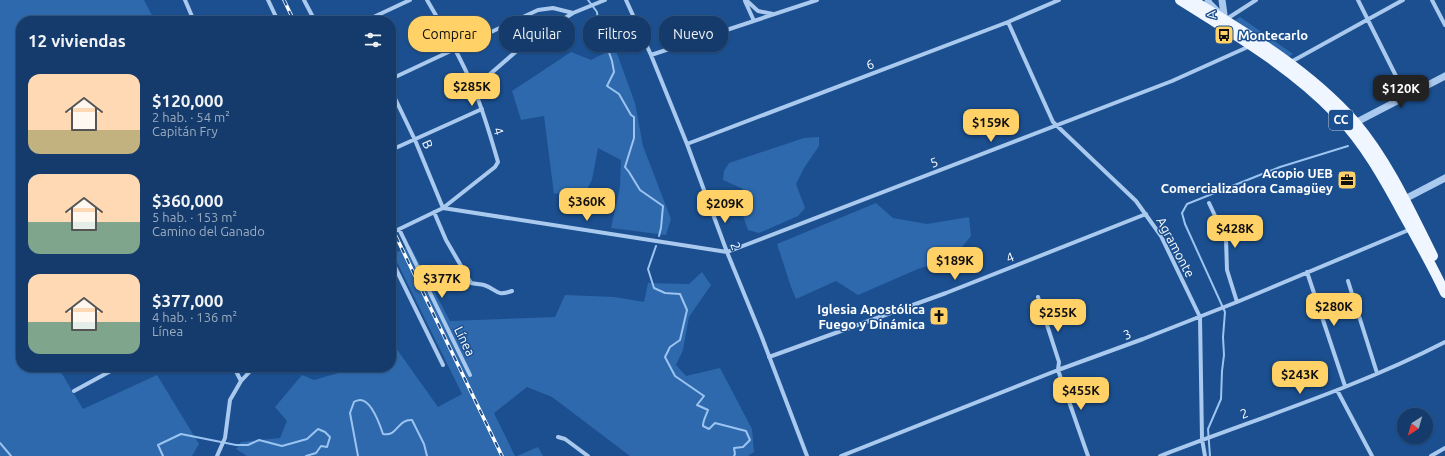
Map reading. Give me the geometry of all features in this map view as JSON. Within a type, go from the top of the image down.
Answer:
[{"type":"main road","name":"CC","points":[[1180,0],[1208,6]]},
{"type":"main road","name":"CC","points":[[1192,0],[1208,6],[1224,22],[1254,44],[1318,86],[1384,162],[1401,201],[1444,284]]},
{"type":"street","points":[[185,0],[192,16]]},
{"type":"street","points":[[268,0],[276,16]]},
{"type":"street","points":[[304,0],[312,16]]},
{"type":"street","points":[[376,16],[410,0]]},
{"type":"street","name":"4","points":[[427,0],[436,16]]},
{"type":"street","points":[[474,88],[527,42],[573,13],[605,0]]},
{"type":"street","name":"2","points":[[626,0],[651,54],[687,144],[727,252],[807,456]]},
{"type":"street","points":[[745,0],[754,21]]},
{"type":"street","points":[[745,0],[758,11],[774,14]]},
{"type":"street","points":[[651,54],[817,0]]},
{"type":"street","name":"6","points":[[687,144],[1008,22],[1059,0]]},
{"type":"street","name":"A","points":[[1222,0],[1224,22]]},
{"type":"street","points":[[1224,22],[1256,0]]},
{"type":"street","points":[[1358,0],[1406,96]]},
{"type":"street","points":[[1287,66],[1367,19],[1403,0]]},
{"type":"street","points":[[1432,0],[1445,25]]},
{"type":"street","points":[[491,32],[538,10],[553,8],[573,13]]},
{"type":"street","name":"Agramonte","points":[[1008,22],[1053,122],[1136,201],[1146,214],[1162,236],[1200,317],[1202,439],[1205,456]]},
{"type":"street","name":"5","points":[[727,252],[1058,126],[1172,81],[1254,44]]},
{"type":"street","points":[[396,77],[449,52]]},
{"type":"street","name":"4","points":[[443,208],[495,167],[498,162],[482,109],[474,88],[456,52]]},
{"type":"street","points":[[1351,125],[1445,76]]},
{"type":"street","name":"B","points":[[396,100],[415,140],[443,208]]},
{"type":"street","points":[[396,148],[482,109]]},
{"type":"street","points":[[1401,201],[1445,178]]},
{"type":"street","points":[[1209,203],[1226,239],[1227,270],[1237,302]]},
{"type":"street","points":[[396,230],[443,208],[727,252]]},
{"type":"street","points":[[434,212],[446,240],[471,283],[485,285],[500,294],[512,291]]},
{"type":"street","name":"4","points":[[769,357],[946,293],[1146,214]]},
{"type":"street","name":"3","points":[[841,456],[1058,370],[1200,317],[1415,227]]},
{"type":"street","name":"Línea","points":[[399,229],[470,375]]},
{"type":"street","points":[[396,269],[443,365]]},
{"type":"street","points":[[1307,272],[1345,386]]},
{"type":"street","points":[[1348,281],[1377,373]]},
{"type":"street","points":[[1038,297],[1059,362],[1058,370],[1088,456]]},
{"type":"street","name":"2","points":[[1160,456],[1336,390],[1424,353],[1445,342]]},
{"type":"street","points":[[74,391],[109,372]]},
{"type":"street","points":[[236,372],[240,381]]},
{"type":"street","points":[[217,456],[223,446],[225,438],[230,400],[240,381],[249,372]]},
{"type":"street","points":[[1336,390],[1372,456]]},
{"type":"street","points":[[558,437],[565,439],[588,456]]},
{"type":"street","points":[[1430,456],[1445,448]]},
{"type":"shaded area","points":[[0,0],[144,0],[152,16],[16,16],[16,372],[61,372],[83,409],[157,375],[199,444],[192,456],[0,456]]},
{"type":"shaded area","points":[[1240,17],[1293,54],[1288,57],[1234,21]]},
{"type":"shaded area","points":[[571,52],[591,60],[607,52],[616,52],[635,103],[643,146],[671,219],[666,235],[611,228],[620,187],[621,160],[598,148],[592,180],[587,189],[554,194],[544,116],[521,120],[512,91]]},
{"type":"shaded area","points":[[819,137],[819,146],[804,168],[796,184],[805,208],[798,216],[759,233],[748,230],[736,196],[743,189],[723,180],[724,171],[729,163],[804,138]]},
{"type":"shaded area","points":[[876,203],[893,218],[927,224],[969,217],[971,236],[954,257],[918,269],[858,295],[836,281],[796,299],[777,244]]},
{"type":"shaded area","points":[[410,246],[450,321],[555,317],[565,295],[615,297],[644,302],[648,283],[689,284],[702,272],[711,285],[689,317],[683,350],[676,365],[686,376],[720,368],[752,429],[754,452],[748,456],[630,456],[552,397],[527,387],[494,413],[515,456],[247,456],[236,449],[241,442],[280,438],[287,421],[275,407],[302,375],[314,380],[342,372],[396,372],[396,348],[438,407],[462,394],[396,260],[396,253]]},
{"type":"shaded area","points":[[538,447],[543,456],[517,456]]},
{"type":"waterway","points":[[588,0],[597,12],[598,21],[612,61],[614,72],[607,86],[619,94],[631,115],[634,117],[634,138],[625,167],[640,190],[663,206],[659,236]]},
{"type":"waterway","points":[[1210,456],[1208,429],[1221,399],[1225,312],[1185,224],[1182,213],[1187,204],[1280,167],[1348,146]]},
{"type":"waterway","points":[[656,246],[648,269],[654,288],[665,293],[680,294],[687,310],[680,340],[670,347],[665,357],[675,376],[704,396],[697,405],[708,410],[703,426],[709,429],[715,423],[746,431],[750,440],[743,447],[734,448],[734,456]]},
{"type":"waterway","points":[[358,456],[350,413],[354,402],[360,400],[364,401],[371,408],[383,434],[392,433],[403,422],[412,420],[424,444],[427,456]]},
{"type":"waterway","points":[[163,456],[158,445],[181,434],[236,445],[248,445],[259,440],[282,446],[307,439],[318,429],[325,432],[330,437],[327,447],[321,446],[316,453],[306,456]]},
{"type":"waterway","points":[[0,443],[11,456]]},
{"type":"railway","points":[[284,0],[292,16]]},
{"type":"railway","points":[[396,236],[502,456]]},
{"type":"place","name":"Montecarlo","points":[[1224,35]]},
{"type":"place","name":"Acopio UEB Comercializadora Camagüey","points":[[1347,180]]},
{"type":"place","name":"Iglesia Apostólica Fuego y Dinámica","points":[[939,316]]}]
